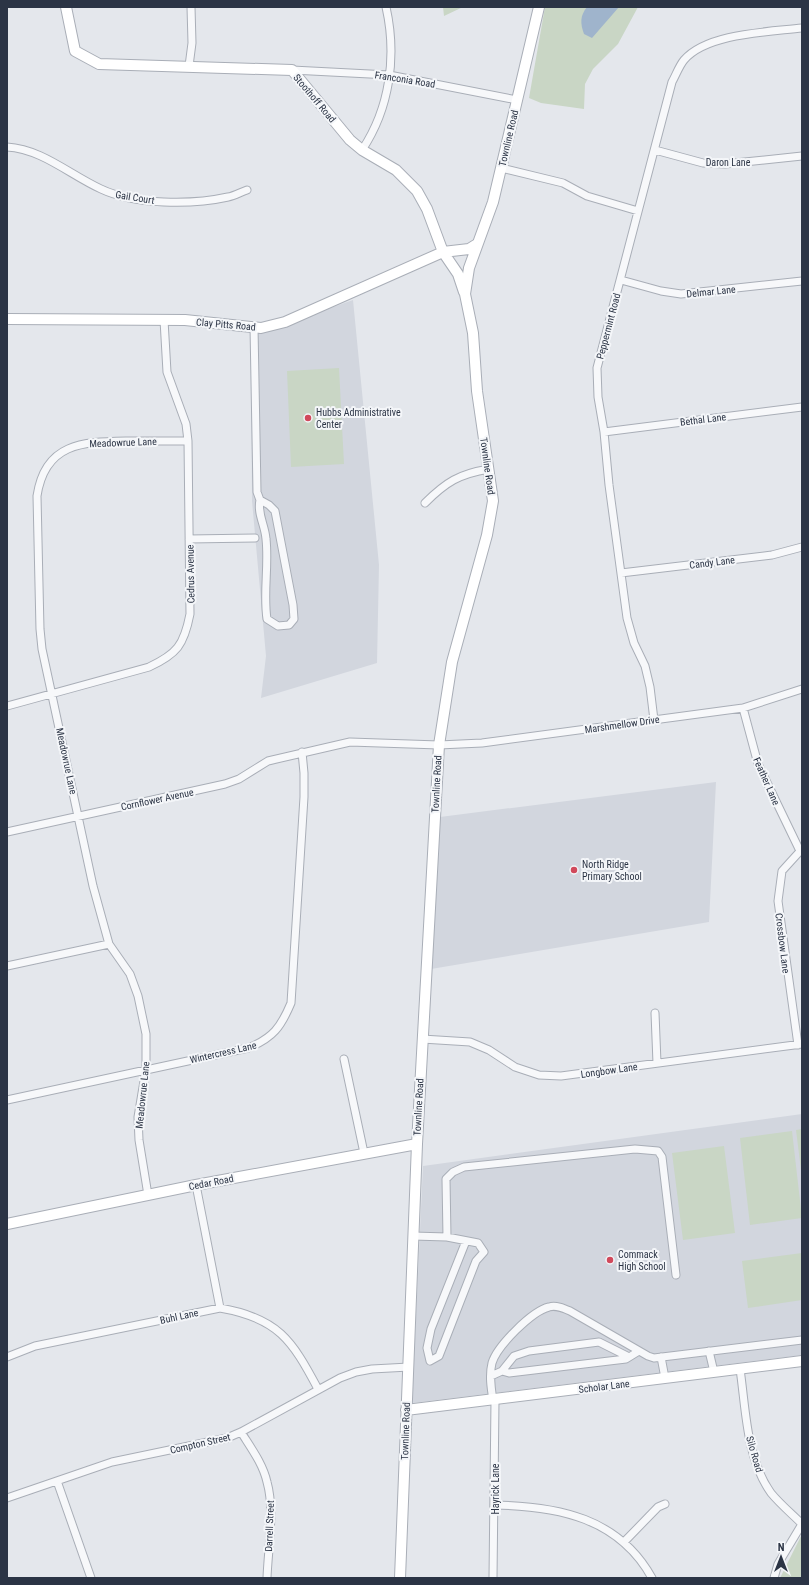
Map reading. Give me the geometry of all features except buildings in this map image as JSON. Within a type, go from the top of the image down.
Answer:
[{"type":"street","name":"Stoothoff Road","points":[[66,7],[75,52],[99,64],[292,70],[350,140],[362,150],[396,170],[417,191],[427,209],[443,252],[458,274],[465,294]]},
{"type":"street","points":[[189,66],[192,43],[191,7]]},
{"type":"street","points":[[362,150],[374,132],[381,112],[389,75],[392,56],[392,38],[386,7]]},
{"type":"street","name":"Townline Road","points":[[400,1578],[409,1367],[416,1144],[439,745],[452,662],[487,535],[492,501],[489,470],[477,391],[473,333],[465,294],[469,268],[493,202],[539,7]]},
{"type":"street","name":"Peppermint Road","points":[[654,720],[650,687],[645,666],[634,643],[627,618],[609,485],[604,432],[598,397],[597,368],[672,82],[684,60],[699,48],[724,39],[802,28]]},
{"type":"street","name":"Franconia Road","points":[[292,70],[389,75],[516,100]]},
{"type":"street","name":"Gail Court","points":[[7,147],[31,152],[46,158],[102,190],[121,196],[142,200],[190,202],[228,197],[247,190]]},
{"type":"street","name":"Daron Lane","points":[[655,150],[703,163],[725,164],[802,156]]},
{"type":"street","points":[[501,168],[563,183],[587,196],[638,211]]},
{"type":"street","name":"Clay Pitts Road","points":[[7,319],[164,320],[261,328],[285,322],[443,252],[469,249],[477,244]]},
{"type":"street","name":"Delmar Lane","points":[[621,280],[662,291],[681,294],[802,281]]},
{"type":"street","name":"Cedrus Avenue","points":[[7,706],[149,666],[165,659],[178,648],[186,634],[190,614],[188,441],[186,424],[180,406],[171,388],[167,372],[165,361],[164,320]]},
{"type":"street","points":[[254,327],[257,492],[260,500],[258,510],[264,523],[266,540],[265,606],[267,619],[278,626],[289,624],[294,619],[293,605],[275,511],[269,505],[260,500]]},
{"type":"street","name":"Bethal Lane","points":[[604,432],[802,407]]},
{"type":"street","name":"Meadowrue Lane","points":[[148,1195],[139,1140],[138,1117],[146,1069],[146,1034],[138,996],[130,974],[109,944],[93,886],[52,694],[40,629],[37,496],[39,482],[44,470],[52,458],[76,444],[95,442],[188,441]]},
{"type":"street","points":[[425,503],[452,480],[469,473],[489,470]]},
{"type":"street","points":[[190,539],[255,538]]},
{"type":"street","name":"Candy Lane","points":[[621,573],[772,555],[802,547]]},
{"type":"street","name":"Marshmellow Drive","points":[[302,752],[350,742],[439,745],[482,743],[743,708],[802,689]]},
{"type":"street","name":"Feather Lane","points":[[743,708],[758,764],[801,850]]},
{"type":"street","name":"Cornflower Avenue","points":[[7,832],[225,784],[239,779],[268,761],[302,752]]},
{"type":"street","name":"Wintercress Lane","points":[[7,1100],[248,1048],[264,1042],[274,1033],[284,1020],[291,1003],[294,977],[304,797],[302,752]]},
{"type":"street","name":"Crossbow Lane","points":[[800,1044],[778,901],[782,871],[801,850]]},
{"type":"street","points":[[7,966],[109,944]]},
{"type":"street","points":[[655,1014],[657,1063]]},
{"type":"street","name":"Longbow Lane","points":[[422,1039],[470,1042],[489,1050],[515,1067],[539,1075],[562,1076],[800,1044]]},
{"type":"street","points":[[344,1059],[364,1153]]},
{"type":"street","name":"Cedar Road","points":[[7,1224],[196,1185],[416,1144]]},
{"type":"street","points":[[447,1237],[446,1179],[459,1169],[500,1163],[636,1149],[658,1151],[662,1156],[676,1275]]},
{"type":"street","points":[[196,1185],[220,1308]]},
{"type":"street","points":[[413,1236],[447,1237],[478,1243],[484,1252],[476,1261],[439,1356],[430,1361],[427,1348],[431,1330],[466,1241]]},
{"type":"street","name":"Hayrick Lane","points":[[493,1578],[495,1505],[494,1400],[491,1376],[493,1361],[502,1346],[523,1324],[548,1307],[557,1306],[570,1311],[651,1357],[661,1357]]},
{"type":"street","name":"Buhl Lane","points":[[7,1356],[35,1346],[220,1308],[241,1311],[262,1319],[277,1330],[290,1341],[318,1389]]},
{"type":"street","points":[[665,1378],[661,1357],[802,1340]]},
{"type":"street","points":[[491,1376],[502,1371],[514,1356],[529,1351],[599,1342],[630,1357]]},
{"type":"street","points":[[502,1371],[509,1374],[626,1359],[639,1351]]},
{"type":"street","points":[[709,1351],[714,1372]]},
{"type":"street","name":"Scholar Lane","points":[[406,1410],[802,1361]]},
{"type":"street","name":"Compton Street","points":[[7,1498],[112,1462],[227,1438],[241,1432],[318,1389],[356,1372],[387,1367],[409,1367]]},
{"type":"street","name":"Silo Road","points":[[740,1369],[750,1443],[758,1471],[772,1494],[802,1524]]},
{"type":"street","name":"Darrell Street","points":[[241,1432],[260,1462],[267,1480],[270,1496],[266,1578]]},
{"type":"street","points":[[57,1481],[91,1578]]},
{"type":"street","points":[[624,1542],[658,1507],[665,1504]]},
{"type":"street","points":[[495,1505],[527,1506],[565,1512],[584,1518],[604,1528],[624,1542],[647,1568],[652,1578]]},
{"type":"street","points":[[774,1578],[778,1564],[802,1524]]},
{"type":"shaded area","name":"Hubbs Administrative Center","points":[[353,300],[379,565],[377,663],[261,698],[266,656],[252,501],[251,336]]},
{"type":"shaded area","name":"North Ridge Primary School","points":[[716,782],[709,922],[431,969],[440,817]]},
{"type":"shaded area","name":"Commack High School","points":[[802,1114],[802,1355],[412,1403],[423,1166]]},
{"type":"green space","points":[[443,7],[463,7],[444,16]]},
{"type":"green space","points":[[545,7],[638,7],[618,44],[593,69],[585,84],[584,109],[541,103],[529,98]]},
{"type":"green space","points":[[339,368],[344,464],[291,467],[287,371]]},
{"type":"green space","points":[[802,1129],[802,1178],[796,1130]]},
{"type":"green space","points":[[792,1131],[802,1218],[750,1225],[740,1138]]},
{"type":"green space","points":[[724,1146],[735,1233],[683,1240],[672,1153]]},
{"type":"green space","points":[[802,1253],[802,1300],[748,1308],[742,1261]]},
{"type":"green space","points":[[802,1534],[802,1578],[780,1578]]},
{"type":"water","points":[[587,7],[619,7],[592,38],[584,34],[581,20]]},
{"type":"place","name":"Hubbs Administrative Center","points":[[308,418]]},
{"type":"place","name":"North Ridge Primary School","points":[[574,870]]},
{"type":"place","name":"Commack High School","points":[[610,1260]]}]
